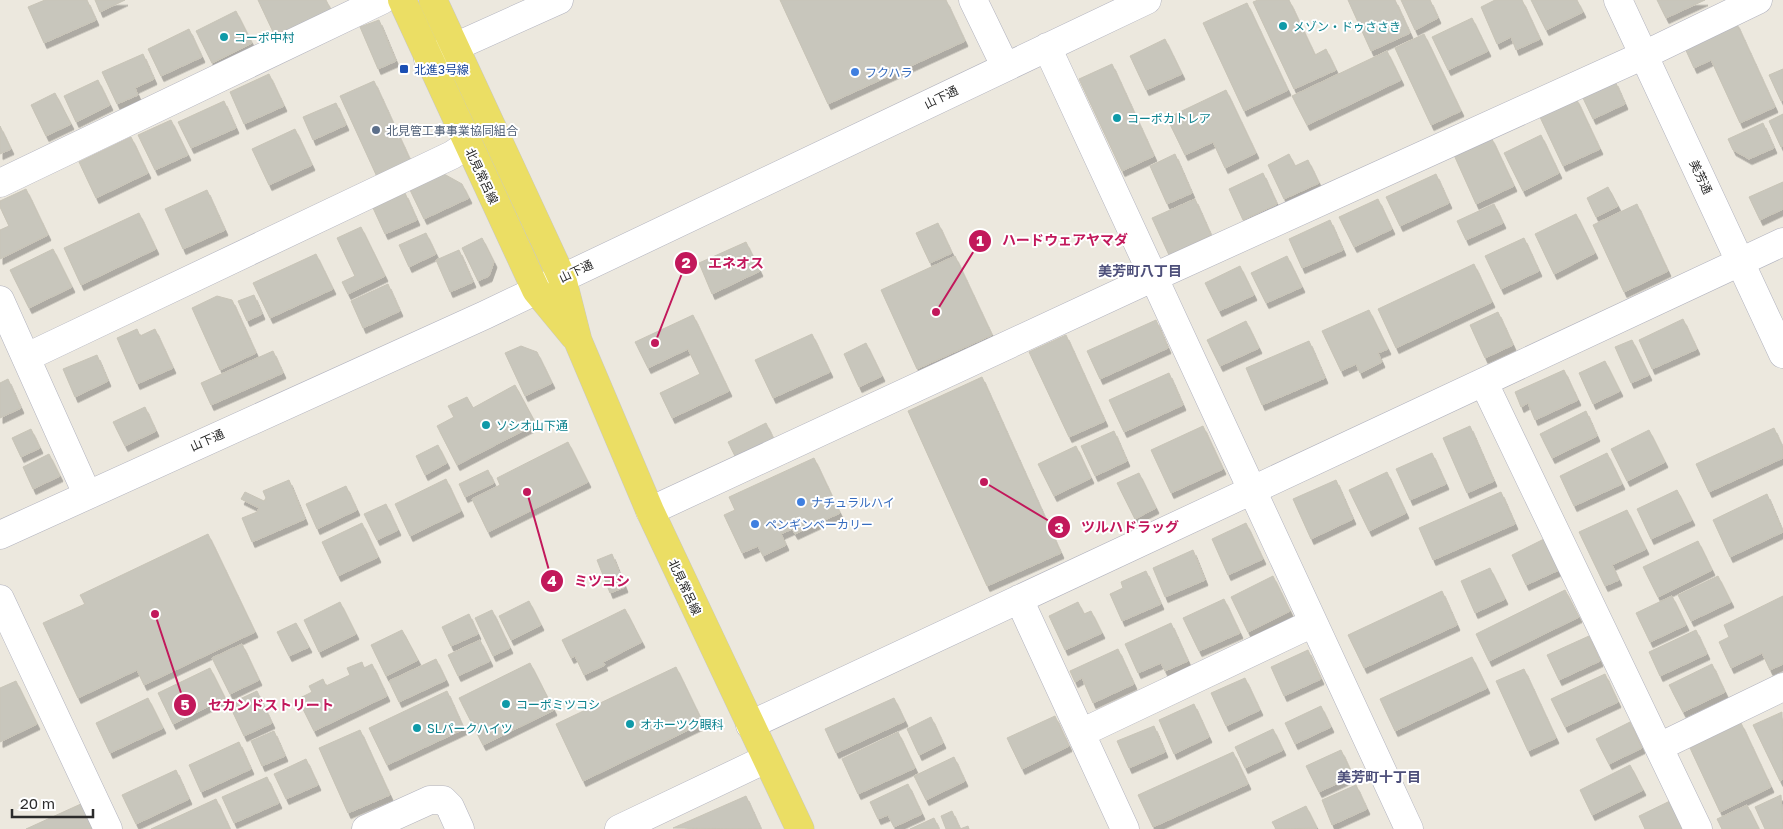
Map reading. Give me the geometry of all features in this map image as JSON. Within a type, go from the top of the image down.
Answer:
[{"type":"main road","name":"北見常呂線","points":[[402,0],[467,145],[536,290],[578,341]]},
{"type":"main road","name":"北見常呂線","points":[[433,0],[562,278],[578,341],[650,511],[800,829]]},
{"type":"street","points":[[0,183],[382,0]]},
{"type":"street","points":[[428,59],[559,0]]},
{"type":"street","points":[[973,0],[1005,66]]},
{"type":"street","name":"山下通","points":[[0,535],[562,278],[1147,0]]},
{"type":"street","name":"美芳通","points":[[1618,0],[1783,354]]},
{"type":"street","points":[[650,511],[1152,278],[1644,55],[1758,0]]},
{"type":"street","points":[[1047,47],[1152,278],[1254,491],[1409,829]]},
{"type":"street","points":[[27,357],[452,155],[467,145]]},
{"type":"street","points":[[750,725],[1783,242]]},
{"type":"street","points":[[0,300],[87,494]]},
{"type":"street","points":[[1484,383],[1698,829]]},
{"type":"street","points":[[0,599],[108,829]]},
{"type":"street","points":[[1019,599],[1125,829]]},
{"type":"street","points":[[1081,733],[1313,623]]},
{"type":"street","points":[[1658,747],[1783,687]]},
{"type":"street","points":[[619,829],[766,760]]},
{"type":"street","points":[[366,829],[430,800],[442,800],[450,807],[460,829]]},
{"type":"building","points":[[45,0],[87,0],[96,20],[44,43],[28,7]]},
{"type":"building","points":[[95,0],[125,0],[100,12]]},
{"type":"building","points":[[258,0],[326,0],[331,10],[275,36]]},
{"type":"building","name":"フクハラ","points":[[780,0],[946,0],[965,41],[828,104]]},
{"type":"building","name":"メゾン・ドゥささき","points":[[1258,0],[1289,0],[1315,55],[1326,49],[1336,70],[1294,89],[1253,2]]},
{"type":"building","points":[[1348,0],[1395,0],[1410,33],[1371,51]]},
{"type":"building","points":[[1401,0],[1430,0],[1438,18],[1415,30]]},
{"type":"building","points":[[1495,0],[1522,0],[1540,39],[1516,50],[1511,37],[1497,44],[1481,7]]},
{"type":"building","points":[[1531,0],[1577,0],[1583,12],[1546,30]]},
{"type":"building","points":[[1657,0],[1705,0],[1666,18]]},
{"type":"building","points":[[1247,3],[1288,90],[1244,111],[1203,23]]},
{"type":"building","name":"コーポ中村","points":[[236,11],[252,43],[212,63],[196,31]]},
{"type":"building","points":[[1472,18],[1488,51],[1448,70],[1432,37]]},
{"type":"building","points":[[379,20],[396,61],[378,69],[360,27]]},
{"type":"building","points":[[1736,22],[1775,107],[1740,123],[1711,60],[1694,68],[1684,46]]},
{"type":"building","points":[[189,29],[202,57],[161,76],[148,49]]},
{"type":"building","points":[[1424,34],[1461,111],[1431,125],[1395,48]]},
{"type":"building","points":[[1165,39],[1182,74],[1146,90],[1130,56]]},
{"type":"building","points":[[1387,51],[1401,80],[1307,125],[1292,96]]},
{"type":"building","points":[[143,54],[154,79],[135,88],[138,95],[117,104],[102,72]]},
{"type":"building","name":"コーポカトレア","points":[[1112,64],[1154,156],[1122,171],[1079,79]]},
{"type":"building","points":[[1783,69],[1783,100],[1781,101],[1769,75]]},
{"type":"building","points":[[269,74],[284,106],[244,124],[230,92]]},
{"type":"building","points":[[98,80],[110,105],[76,122],[64,96]]},
{"type":"building","name":"北見管工事事業協同組合","points":[[374,81],[412,164],[378,179],[340,96]]},
{"type":"building","points":[[1615,81],[1625,104],[1593,119],[1582,96]]},
{"type":"building","points":[[1226,90],[1256,153],[1225,168],[1213,142],[1185,155],[1167,118]]},
{"type":"building","points":[[55,93],[71,124],[46,136],[31,105]]},
{"type":"building","points":[[1576,98],[1600,149],[1563,166],[1539,115]]},
{"type":"building","points":[[224,101],[236,128],[191,148],[178,122]]},
{"type":"building","points":[[336,103],[346,125],[313,140],[303,117]]},
{"type":"building","points":[[1783,114],[1783,146],[1781,147],[1769,121]]},
{"type":"building","points":[[171,120],[188,155],[155,170],[138,135]]},
{"type":"building","points":[[1763,123],[1774,148],[1749,159],[1733,150],[1728,139]]},
{"type":"building","points":[[0,126],[11,149],[0,154]]},
{"type":"building","points":[[295,129],[312,165],[269,185],[252,149]]},
{"type":"building","points":[[1541,135],[1559,173],[1523,191],[1504,153]]},
{"type":"building","points":[[131,137],[148,173],[96,198],[79,162]]},
{"type":"building","points":[[1491,137],[1514,186],[1476,204],[1454,155]]},
{"type":"building","points":[[1175,154],[1192,193],[1167,204],[1150,166]]},
{"type":"building","points":[[1289,154],[1295,166],[1308,160],[1319,183],[1284,199],[1268,165]]},
{"type":"building","points":[[1263,173],[1277,204],[1243,220],[1229,189]]},
{"type":"building","points":[[444,174],[462,184],[469,198],[424,219],[410,190]]},
{"type":"building","points":[[1436,174],[1449,203],[1400,226],[1386,197]]},
{"type":"building","points":[[1783,182],[1783,209],[1760,220],[1749,197]]},
{"type":"building","points":[[1608,187],[1618,206],[1596,217],[1587,198]]},
{"type":"building","points":[[26,189],[48,235],[0,259],[0,230],[9,226],[0,207],[0,201]]},
{"type":"building","points":[[207,190],[225,230],[183,249],[165,209]]},
{"type":"building","points":[[405,193],[417,220],[385,234],[373,208]]},
{"type":"building","points":[[1195,199],[1211,235],[1169,255],[1152,218]]},
{"type":"building","points":[[1378,199],[1392,229],[1354,247],[1339,217]]},
{"type":"building","points":[[1494,204],[1503,223],[1466,240],[1457,221]]},
{"type":"building","points":[[1637,204],[1668,271],[1624,292],[1593,225]]},
{"type":"building","points":[[139,213],[156,249],[81,285],[64,248]]},
{"type":"building","points":[[1576,214],[1595,253],[1554,274],[1535,234]]},
{"type":"building","points":[[1330,220],[1343,250],[1302,268],[1289,239]]},
{"type":"building","points":[[938,223],[952,253],[930,263],[916,233]]},
{"type":"building","points":[[361,227],[385,276],[348,294],[342,282],[355,276],[337,238]]},
{"type":"building","points":[[426,233],[436,254],[409,267],[399,245]]},
{"type":"building","points":[[482,238],[494,262],[489,276],[478,281],[462,248]]},
{"type":"building","points":[[1524,238],[1539,271],[1501,289],[1485,256]]},
{"type":"building","points":[[746,242],[760,271],[712,294],[699,263]]},
{"type":"building","points":[[53,249],[72,287],[29,308],[10,270]]},
{"type":"building","points":[[459,250],[473,282],[450,292],[436,260]]},
{"type":"building","points":[[316,254],[333,289],[270,318],[253,283]]},
{"type":"building","points":[[955,256],[992,335],[917,369],[881,290]]},
{"type":"building","points":[[1287,256],[1302,287],[1266,303],[1251,273]]},
{"type":"building","points":[[1474,264],[1492,302],[1396,348],[1378,309]]},
{"type":"building","points":[[1240,266],[1254,295],[1219,311],[1205,283]]},
{"type":"building","points":[[388,284],[400,311],[363,328],[351,301]]},
{"type":"building","points":[[254,295],[262,314],[247,321],[238,301]]},
{"type":"building","points":[[217,296],[232,300],[256,353],[220,370],[192,308]]},
{"type":"building","points":[[1369,310],[1388,349],[1378,353],[1382,362],[1360,373],[1356,364],[1341,371],[1322,331]]},
{"type":"building","points":[[1498,312],[1513,345],[1485,358],[1470,325]]},
{"type":"building","points":[[693,315],[729,391],[672,418],[660,393],[700,374],[688,349],[648,368],[635,342]]},
{"type":"building","points":[[1683,319],[1697,349],[1652,369],[1639,340]]},
{"type":"building","points":[[1156,320],[1168,348],[1100,379],[1087,351]]},
{"type":"building","points":[[1246,321],[1259,348],[1220,366],[1207,340]]},
{"type":"building","points":[[137,329],[140,336],[155,329],[173,368],[137,384],[117,338]]},
{"type":"building","points":[[812,334],[830,372],[773,398],[755,360]]},
{"type":"building","points":[[1066,335],[1105,421],[1069,437],[1029,352]]},
{"type":"building","points":[[1632,340],[1649,375],[1631,383],[1615,347]]},
{"type":"building","points":[[1309,341],[1325,378],[1262,405],[1246,368]]},
{"type":"building","points":[[866,343],[882,376],[859,387],[844,354]]},
{"type":"building","points":[[521,346],[537,352],[552,383],[525,396],[505,353]]},
{"type":"building","points":[[273,351],[283,373],[211,405],[201,383]]},
{"type":"building","points":[[97,355],[108,381],[75,397],[63,369]]},
{"type":"building","points":[[1605,361],[1620,391],[1593,404],[1579,373]]},
{"type":"building","points":[[1564,370],[1578,400],[1535,420],[1528,403],[1521,407],[1515,392]]},
{"type":"building","points":[[1169,373],[1183,405],[1124,432],[1109,400]]},
{"type":"building","points":[[982,377],[1061,553],[987,586],[908,411]]},
{"type":"building","points":[[8,379],[21,408],[0,418],[0,383]]},
{"type":"building","name":"ソシオ山下通","points":[[515,385],[536,424],[457,465],[437,426],[454,417],[448,406],[467,397],[473,408]]},
{"type":"building","points":[[145,407],[156,431],[125,446],[113,422]]},
{"type":"building","points":[[1586,411],[1597,436],[1552,458],[1540,434]]},
{"type":"building","points":[[766,423],[774,440],[736,458],[728,442]]},
{"type":"building","points":[[1203,426],[1223,469],[1171,493],[1151,450]]},
{"type":"building","points":[[1470,426],[1494,481],[1467,493],[1443,438]]},
{"type":"building","points":[[1774,428],[1783,448],[1783,458],[1709,492],[1696,464]]},
{"type":"building","points":[[31,429],[40,448],[21,457],[12,438]]},
{"type":"building","points":[[1649,430],[1665,462],[1627,481],[1611,449]]},
{"type":"building","points":[[1114,431],[1127,461],[1095,476],[1081,446]]},
{"type":"building","points":[[568,442],[588,482],[488,532],[472,499],[500,485],[497,478]]},
{"type":"building","points":[[438,445],[447,463],[425,475],[416,456]]},
{"type":"building","points":[[1076,446],[1091,478],[1054,496],[1038,464]]},
{"type":"building","points":[[1432,453],[1446,484],[1410,500],[1396,469]]},
{"type":"building","points":[[1607,453],[1622,484],[1574,506],[1560,476]]},
{"type":"building","points":[[49,454],[60,476],[33,489],[23,467]]},
{"type":"building","points":[[814,458],[840,513],[795,534],[792,529],[781,534],[786,545],[763,556],[758,546],[742,553],[724,515],[735,510],[729,497]]},
{"type":"building","points":[[488,470],[494,483],[465,497],[459,484]]},
{"type":"building","points":[[1387,472],[1406,513],[1369,531],[1349,490]]},
{"type":"building","points":[[1139,473],[1156,508],[1135,519],[1117,483]]},
{"type":"building","points":[[446,479],[461,511],[410,536],[395,504]]},
{"type":"building","points":[[289,480],[305,519],[252,542],[242,518],[257,512],[259,508],[241,499],[245,492],[264,501],[266,498],[263,491]]},
{"type":"building","points":[[1336,480],[1353,519],[1311,539],[1293,499]]},
{"type":"building","points":[[346,486],[357,510],[317,529],[306,504]]},
{"type":"building","points":[[1677,490],[1692,520],[1651,539],[1637,509]]},
{"type":"building","points":[[1501,492],[1515,524],[1433,560],[1419,528]]},
{"type":"building","points":[[1767,494],[1783,532],[1730,557],[1713,520]]},
{"type":"building","points":[[386,504],[398,530],[377,540],[364,514]]},
{"type":"building","points":[[1627,510],[1646,549],[1612,565],[1619,580],[1605,586],[1579,532]]},
{"type":"building","points":[[362,523],[378,557],[338,576],[322,542]]},
{"type":"building","points":[[1246,523],[1263,559],[1228,575],[1212,539]]},
{"type":"building","points":[[208,534],[255,632],[144,685],[137,670],[78,698],[43,623],[85,604],[80,595]]},
{"type":"building","points":[[1544,539],[1559,570],[1526,585],[1512,555]]},
{"type":"building","points":[[1698,541],[1712,570],[1658,597],[1643,567]]},
{"type":"building","points":[[1193,550],[1205,580],[1165,597],[1153,568]]},
{"type":"building","points":[[612,554],[625,587],[610,593],[597,560]]},
{"type":"building","points":[[1490,568],[1505,599],[1475,613],[1461,581]]},
{"type":"building","points":[[1146,571],[1161,604],[1122,621],[1110,594],[1123,588],[1121,582]]},
{"type":"building","points":[[1273,576],[1290,611],[1248,632],[1231,597]]},
{"type":"building","points":[[1718,576],[1731,602],[1691,621],[1678,595]]},
{"type":"building","points":[[1565,590],[1579,617],[1489,661],[1476,634]]},
{"type":"building","points":[[1442,591],[1457,625],[1364,668],[1348,635]]},
{"type":"building","points":[[1672,596],[1686,625],[1650,642],[1636,613]]},
{"type":"building","points":[[1783,596],[1783,664],[1770,670],[1762,653],[1731,668],[1719,642],[1729,637],[1724,625]]},
{"type":"building","points":[[1224,599],[1240,633],[1199,651],[1183,618]]},
{"type":"building","points":[[529,601],[541,625],[511,640],[499,616]]},
{"type":"building","points":[[340,602],[356,634],[319,652],[304,620]]},
{"type":"building","points":[[1078,602],[1084,614],[1091,611],[1102,633],[1065,650],[1049,616]]},
{"type":"building","points":[[625,609],[642,642],[603,662],[605,665],[584,675],[575,656],[571,658],[562,640]]},
{"type":"building","points":[[492,610],[510,648],[493,656],[475,618]]},
{"type":"building","points":[[469,614],[478,634],[451,646],[442,627]]},
{"type":"building","points":[[296,623],[309,647],[289,656],[277,632]]},
{"type":"building","points":[[1171,623],[1188,661],[1165,671],[1161,663],[1138,673],[1125,644]]},
{"type":"building","points":[[402,630],[418,660],[386,676],[371,645]]},
{"type":"building","points":[[1696,630],[1707,654],[1660,676],[1649,652]]},
{"type":"building","points":[[1589,636],[1600,661],[1559,680],[1547,655]]},
{"type":"building","points":[[480,640],[490,661],[458,676],[448,655]]},
{"type":"building","points":[[242,644],[259,680],[230,694],[212,658]]},
{"type":"building","points":[[1118,649],[1134,684],[1093,703],[1082,678],[1075,682],[1070,671]]},
{"type":"building","points":[[1308,650],[1321,679],[1284,696],[1271,667]]},
{"type":"building","points":[[1472,657],[1487,688],[1395,731],[1380,699]]},
{"type":"building","points":[[436,659],[446,680],[399,702],[389,681]]},
{"type":"building","points":[[362,662],[364,668],[372,664],[387,696],[314,731],[298,699],[312,692],[309,686],[323,679],[326,686],[350,675],[347,668]]},
{"type":"building","name":"コーポミツコシ","points":[[530,663],[554,710],[483,745],[459,698]]},
{"type":"building","points":[[1712,664],[1725,692],[1683,712],[1669,685]]},
{"type":"building","name":"オホーツク眼科","points":[[676,667],[703,723],[583,781],[556,724]]},
{"type":"building","points":[[210,668],[225,698],[173,724],[158,693]]},
{"type":"building","points":[[1524,669],[1556,738],[1528,751],[1496,681]]},
{"type":"building","points":[[1605,674],[1618,702],[1565,727],[1551,699]]},
{"type":"building","points":[[1245,678],[1260,710],[1226,726],[1211,693]]},
{"type":"building","points":[[16,681],[37,724],[0,742],[0,688]]},
{"type":"building","points":[[257,691],[272,723],[244,736],[229,704]]},
{"type":"building","name":"SLパークハイツ","points":[[447,691],[464,729],[387,765],[369,728]]},
{"type":"building","points":[[148,698],[163,728],[110,753],[96,723]]},
{"type":"building","points":[[894,698],[905,721],[836,753],[825,729]]},
{"type":"building","points":[[1194,704],[1209,737],[1174,754],[1159,720]]},
{"type":"building","points":[[1321,706],[1331,727],[1295,744],[1285,723]]},
{"type":"building","points":[[1782,712],[1783,779],[1780,781],[1753,725]]},
{"type":"building","points":[[1055,716],[1069,746],[1022,769],[1007,738]]},
{"type":"building","points":[[931,717],[943,743],[919,755],[907,729]]},
{"type":"building","points":[[1630,722],[1642,748],[1609,764],[1596,739]]},
{"type":"building","points":[[1741,723],[1771,787],[1720,812],[1690,748]]},
{"type":"building","points":[[1154,726],[1165,752],[1129,768],[1117,741]]},
{"type":"building","points":[[1273,729],[1283,750],[1245,768],[1235,747]]},
{"type":"building","points":[[360,730],[390,795],[348,813],[319,748]]},
{"type":"building","points":[[274,731],[285,756],[262,766],[251,741]]},
{"type":"building","points":[[898,732],[915,768],[858,794],[842,759]]},
{"type":"building","points":[[239,742],[251,769],[201,792],[189,765]]},
{"type":"building","points":[[1341,750],[1353,776],[1319,792],[1306,766]]},
{"type":"building","points":[[1233,752],[1248,784],[1153,827],[1138,795]]},
{"type":"building","points":[[954,757],[965,781],[926,800],[914,776]]},
{"type":"building","points":[[306,759],[318,785],[286,799],[274,774]]},
{"type":"building","points":[[1630,765],[1643,790],[1592,815],[1580,790]]},
{"type":"building","points":[[176,770],[189,799],[136,824],[122,795]]},
{"type":"building","points":[[267,777],[279,803],[234,823],[222,797]]},
{"type":"building","points":[[908,784],[922,814],[894,827],[888,815],[878,819],[870,802]]},
{"type":"building","points":[[1356,785],[1367,809],[1332,825],[1322,800]]},
{"type":"building","points":[[1781,795],[1783,829],[1765,829],[1755,807]]},
{"type":"building","points":[[746,796],[761,829],[673,828]]},
{"type":"building","points":[[216,799],[230,829],[151,829]]},
{"type":"building","points":[[1670,801],[1684,829],[1645,829],[1639,816]]},
{"type":"building","points":[[83,803],[95,829],[26,829]]},
{"type":"building","points":[[1747,805],[1759,829],[1722,829],[1717,819]]},
{"type":"building","points":[[1306,806],[1317,828],[1276,829],[1272,822]]},
{"type":"building","points":[[952,811],[960,829],[946,829],[941,816]]},
{"type":"building","points":[[934,818],[939,829],[910,829]]},
{"type":"place","name":"メゾン・ドゥささき","points":[[1283,26]]},
{"type":"place","name":"コーポ中村","points":[[224,37]]},
{"type":"place","name":"北進3号線","points":[[404,69]]},
{"type":"place","name":"フクハラ","points":[[855,72]]},
{"type":"place","name":"コーポカトレア","points":[[1117,118]]},
{"type":"place","name":"北見管工事事業協同組合","points":[[376,130]]},
{"type":"place","name":"ハードウェアヤマダ","points":[[936,312]]},
{"type":"place","name":"エネオス","points":[[655,343]]},
{"type":"place","name":"ソシオ山下通","points":[[486,425]]},
{"type":"place","name":"ツルハドラッグ","points":[[984,482]]},
{"type":"place","name":"ミツコシ","points":[[527,492]]},
{"type":"place","name":"ナチュラルハイ","points":[[801,502]]},
{"type":"place","name":"ペンギンベーカリー","points":[[755,524]]},
{"type":"place","name":"セカンドストリート","points":[[155,614]]},
{"type":"place","name":"コーポミツコシ","points":[[506,704]]},
{"type":"place","name":"オホーツク眼科","points":[[630,724]]},
{"type":"place","name":"SLパークハイツ","points":[[417,728]]},
{"type":"district","name":"美芳町八丁目","points":[[1140,270]]},
{"type":"district","name":"美芳町十丁目","points":[[1379,776]]}]
